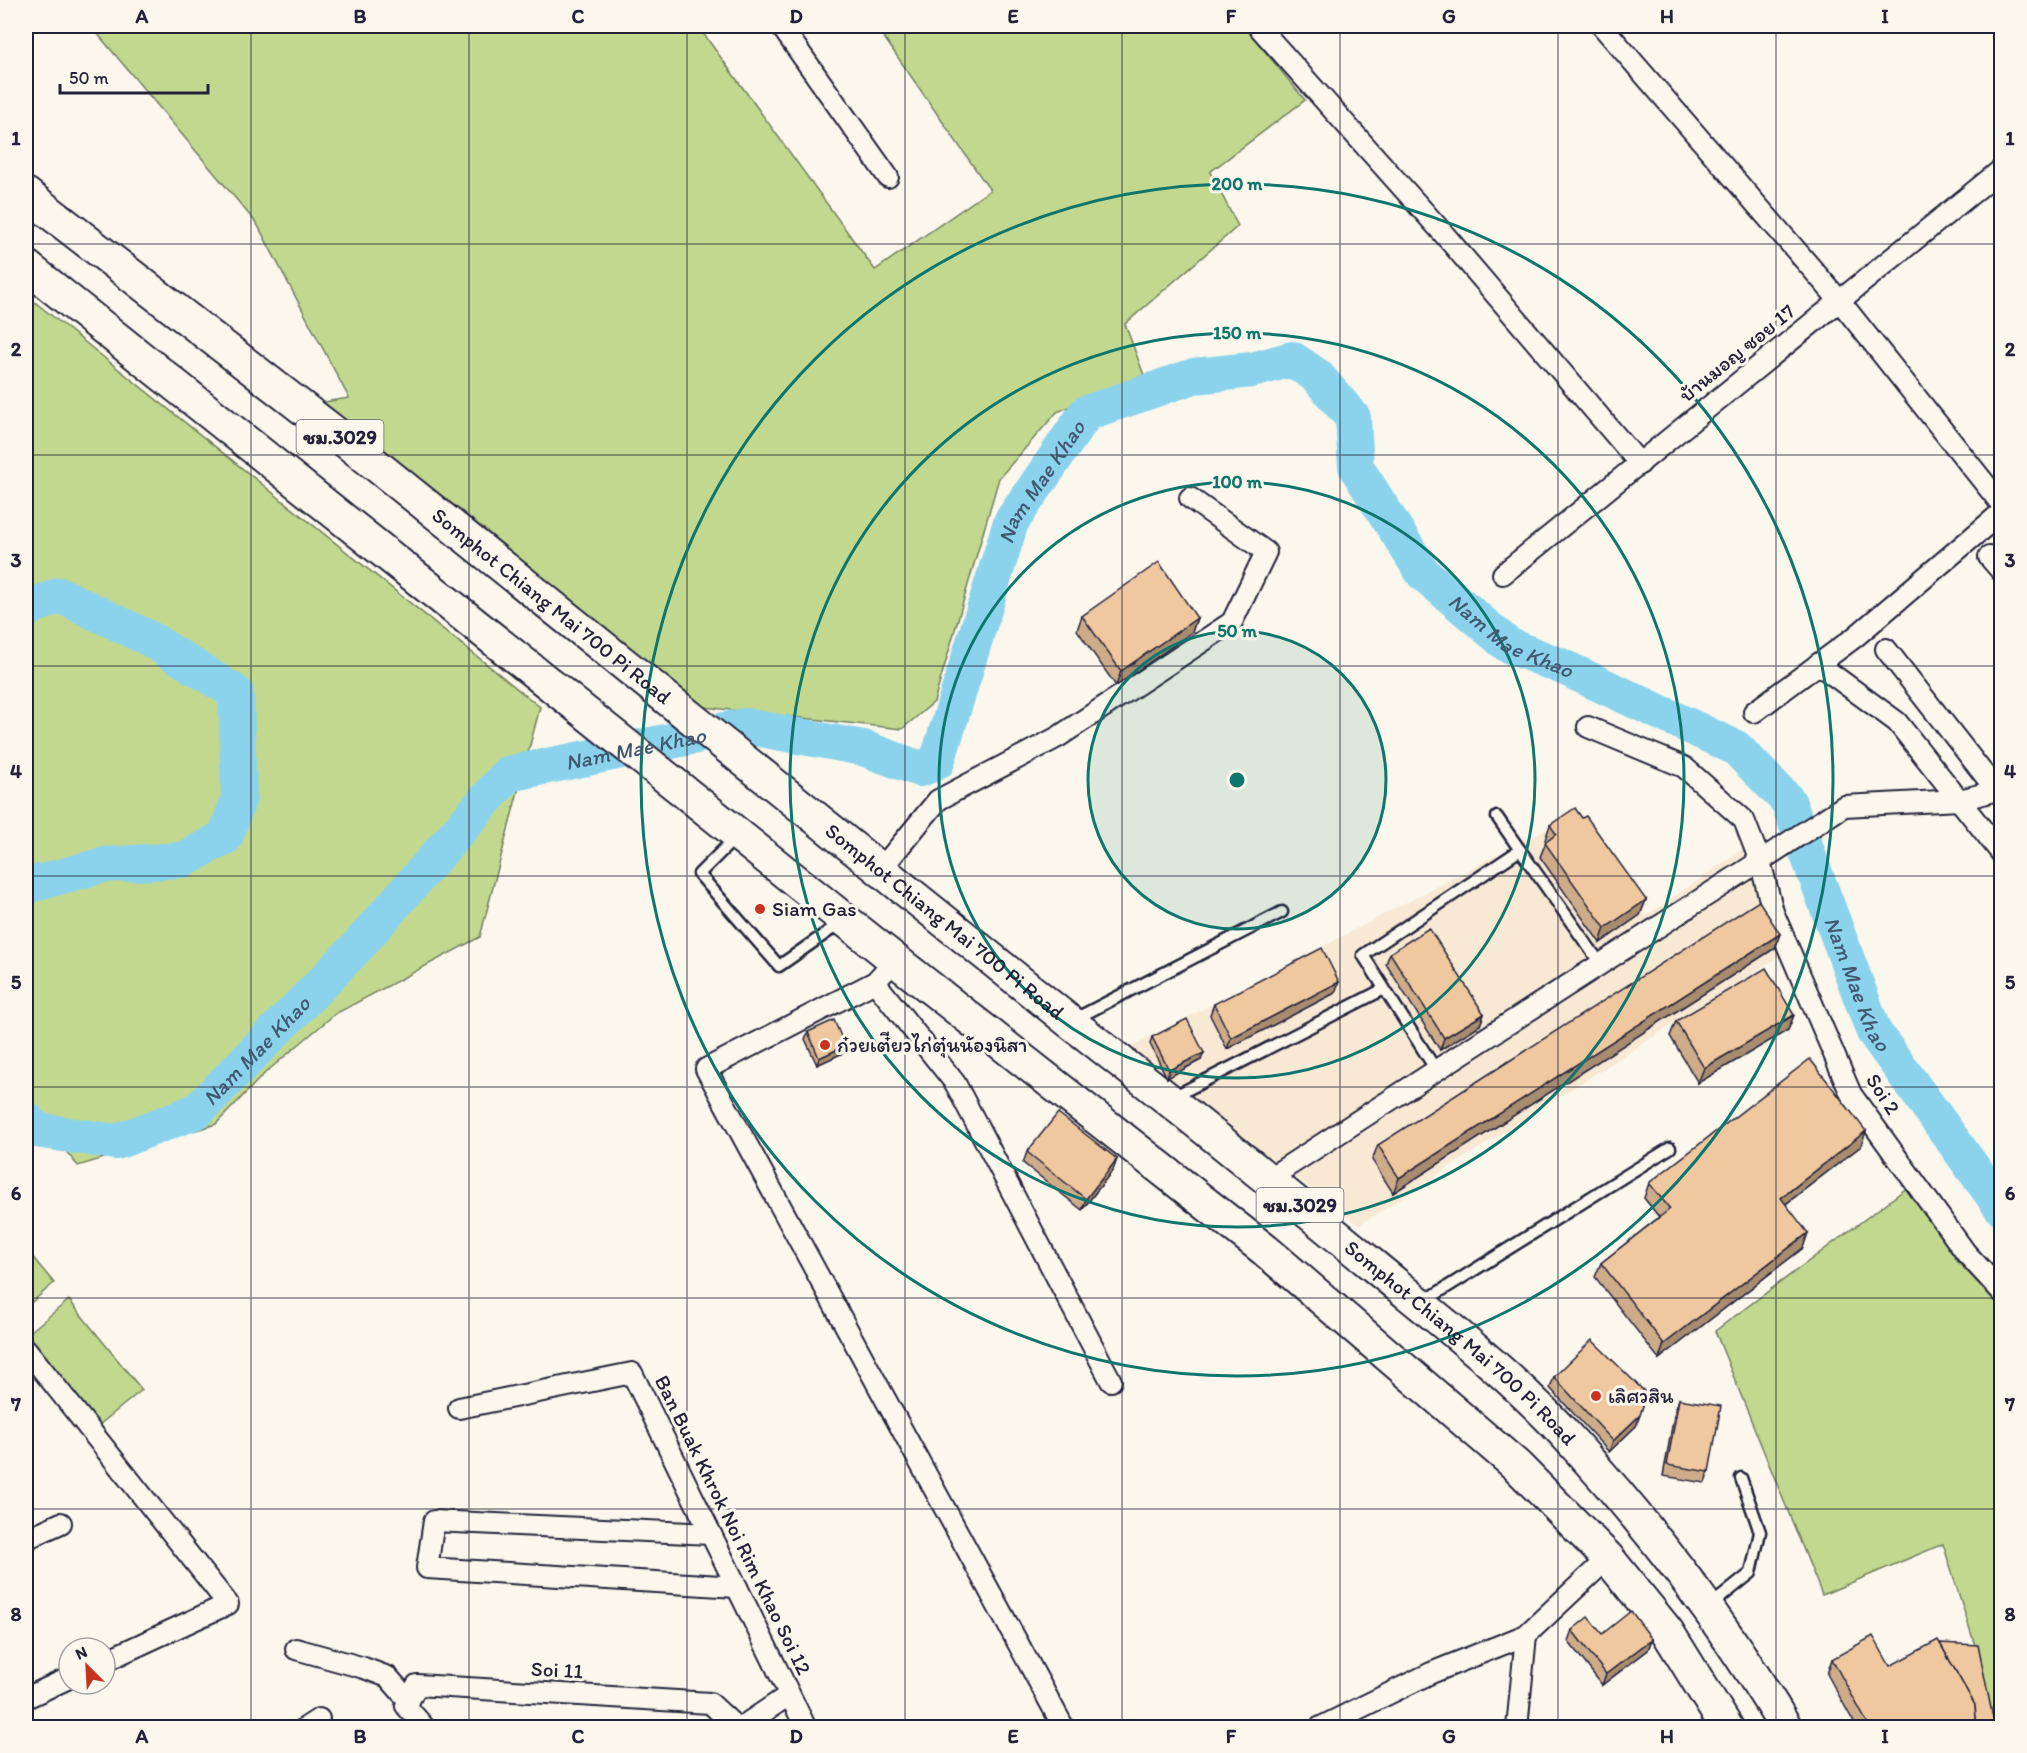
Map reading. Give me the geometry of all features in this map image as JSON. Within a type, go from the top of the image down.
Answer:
[{"type":"main road","name":"Somphot Chiang Mai 700 Pi Road","points":[[26,194],[366,457],[1070,1022],[1170,1099],[1509,1378],[1572,1442],[1677,1564],[1755,1676],[1786,1728]]},
{"type":"main road","name":"ชม.3029","points":[[26,266],[845,920],[885,971],[1265,1250],[1517,1466],[1608,1558],[1667,1631],[1727,1728]]},
{"type":"street","points":[[781,26],[888,177]]},
{"type":"street","points":[[1258,26],[1443,233],[1640,464]]},
{"type":"street","points":[[1602,26],[1839,300],[2001,505]]},
{"type":"street","name":"บ้านมอญ ซอย 17","points":[[1503,574],[2001,169]]},
{"type":"street","points":[[881,869],[938,800],[1058,737],[1232,622],[1266,552],[1190,498]]},
{"type":"street","points":[[1754,712],[1855,637],[2001,512]]},
{"type":"street","points":[[1989,557],[2001,572]]},
{"type":"street","points":[[1268,1179],[1844,806],[1960,800],[1999,790],[1886,649]]},
{"type":"street","points":[[1818,664],[1897,722],[2001,854]]},
{"type":"street","name":"Soi 2","points":[[1587,727],[1684,767],[1744,820],[1767,856],[1773,912],[1851,1094],[1966,1253],[2001,1292]]},
{"type":"street","points":[[1064,1728],[706,1069],[885,971],[955,1083],[1112,1382]]},
{"type":"street","points":[[26,1349],[96,1434],[228,1605],[117,1656]]},
{"type":"street","name":"Ban Buak Khrok Noi Rim Khao Soi 12","points":[[459,1408],[632,1373],[806,1728]]},
{"type":"street","points":[[711,1534],[434,1521],[427,1568],[737,1587]]},
{"type":"street","points":[[26,1539],[61,1523]]},
{"type":"street","points":[[1319,1728],[1431,1673],[1526,1635],[1608,1558]]},
{"type":"street","points":[[1517,1728],[1526,1635]]},
{"type":"street","points":[[296,1649],[388,1677],[409,1701],[406,1706],[425,1728]]},
{"type":"street","points":[[26,1698],[57,1684]]},
{"type":"street","name":"Soi 11","points":[[409,1701],[417,1685],[710,1703],[738,1728]]},
{"type":"street","points":[[738,1728],[789,1695]]},
{"type":"lane","points":[[1497,817],[1599,963]]},
{"type":"lane","points":[[738,834],[699,874],[779,966],[845,920]]},
{"type":"lane","points":[[1436,1070],[1363,955],[1520,850]]},
{"type":"lane","points":[[1070,1022],[1282,912]]},
{"type":"lane","points":[[1170,1099],[1384,989]]},
{"type":"lane","points":[[1420,1304],[1670,1148]]},
{"type":"lane","points":[[1708,1608],[1751,1573],[1760,1532],[1741,1478]]},
{"type":"shaded area","points":[[1575,814],[1646,916],[1746,847],[1780,956],[1359,1225],[1127,1049]]},
{"type":"green space","points":[[91,26],[698,26],[875,270],[990,190],[876,26],[1244,26],[1305,100],[1210,172],[1238,226],[1125,324],[1144,375],[1057,412],[999,478],[934,702],[902,729],[704,707],[318,403],[349,398],[257,224]]},
{"type":"green space","points":[[26,295],[540,707],[480,937],[335,1014],[265,1073],[216,1124],[78,1166],[26,1103]]},
{"type":"green space","points":[[1908,1187],[1958,1262],[2001,1307],[2001,1727],[1994,1727],[1978,1655],[1943,1544],[1822,1595],[1715,1331]]},
{"type":"green space","points":[[26,1249],[54,1283],[26,1307]]},
{"type":"green space","points":[[69,1300],[142,1390],[99,1425],[26,1335]]},
{"type":"building","points":[[1159,562],[1197,618],[1121,671],[1082,616]]},
{"type":"building","points":[[1575,808],[1582,818],[1586,816],[1646,900],[1605,928],[1545,843],[1556,834],[1550,825]]},
{"type":"building","points":[[1759,901],[1780,934],[1399,1178],[1378,1145]]},
{"type":"building","points":[[1429,928],[1484,1014],[1444,1038],[1390,953]]},
{"type":"building","points":[[1322,948],[1339,982],[1231,1038],[1214,1004]]},
{"type":"building","points":[[1766,968],[1794,1015],[1704,1068],[1676,1021]]},
{"type":"building","points":[[1187,1019],[1204,1053],[1169,1070],[1152,1037]]},
{"type":"building","points":[[834,1020],[845,1046],[819,1058],[808,1032]]},
{"type":"building","points":[[1810,1059],[1866,1131],[1781,1198],[1808,1233],[1664,1344],[1601,1263],[1670,1209],[1649,1183]]},
{"type":"building","points":[[1058,1113],[1117,1159],[1086,1199],[1027,1152]]},
{"type":"building","name":"เลิศวสิน","points":[[1592,1340],[1647,1394],[1640,1415],[1613,1441],[1554,1377]]},
{"type":"building","points":[[1679,1399],[1721,1406],[1709,1472],[1667,1465]]},
{"type":"building","points":[[1631,1611],[1652,1639],[1606,1674],[1572,1630],[1588,1617],[1602,1634]]},
{"type":"building","points":[[1873,1636],[1890,1666],[1938,1640],[1975,1705],[1977,1728],[1870,1728],[1832,1659]]},
{"type":"building","points":[[1940,1643],[1978,1645],[1995,1728],[1977,1728],[1975,1705]]},
{"type":"waterway","name":"Nam Mae Khao","points":[[26,1119],[36,1130],[116,1142],[197,1111],[357,947],[508,774],[745,726],[863,748],[920,769],[937,762],[1011,522],[1086,413],[1194,376],[1252,370],[1292,359],[1317,376],[1353,418],[1356,467],[1423,573],[1508,645],[1563,667],[1736,748],[1788,801],[1874,1032],[2002,1208]]},
{"type":"waterway","name":"Nam Mae Khao","points":[[26,609],[60,595],[150,639],[236,693],[239,798],[225,837],[183,860],[103,865],[26,886]]},
{"type":"place","name":"Siam Gas","points":[[760,909]]},
{"type":"place","name":"ก๋วยเต๋ียวไก่ตุ๋นนัองนิสา","points":[[825,1045]]},
{"type":"place","name":"เลิศวสิน","points":[[1596,1396]]}]
